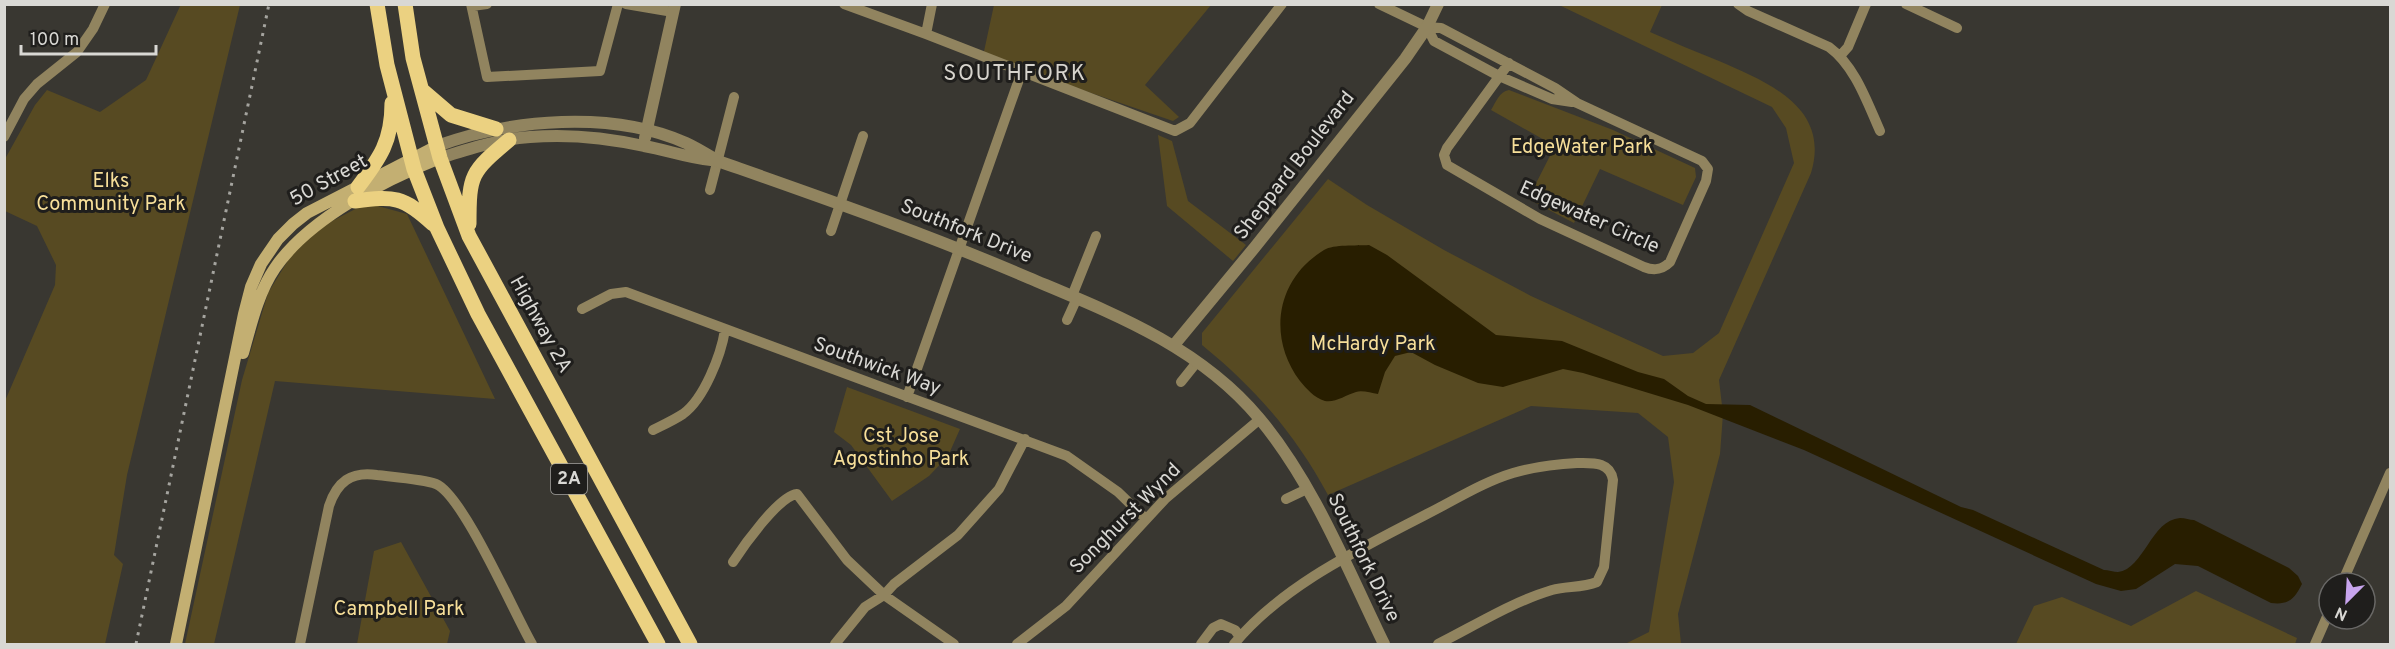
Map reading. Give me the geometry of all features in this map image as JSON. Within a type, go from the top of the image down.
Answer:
[{"type":"main road","name":"2A","points":[[377,4],[392,85],[413,163],[437,228],[477,314],[658,645]]},
{"type":"main road","name":"Highway 2A","points":[[405,4],[413,58],[439,152],[469,236],[690,645]]},
{"type":"main road","points":[[392,85],[392,121],[388,141],[356,194],[397,199],[416,208],[437,228]]},
{"type":"main road","points":[[422,90],[451,115],[496,129]]},
{"type":"main road","points":[[469,236],[471,181],[479,167],[509,140]]},
{"type":"main road","name":"50 Street","points":[[176,645],[244,314],[261,264],[278,240],[307,213],[356,194],[413,163],[439,152]]},
{"type":"street","points":[[4,137],[24,99],[37,84],[77,52],[93,29],[105,4]]},
{"type":"street","points":[[487,4],[472,5],[487,77],[600,71],[618,4]]},
{"type":"street","points":[[626,4],[674,8],[643,146]]},
{"type":"street","points":[[844,4],[1022,71],[1165,129],[1180,130],[1190,123],[1282,4]]},
{"type":"street","points":[[926,34],[932,4]]},
{"type":"street","points":[[1379,4],[1427,27],[1441,28],[1555,88],[1577,103]]},
{"type":"street","name":"Sheppard Boulevard","points":[[1174,345],[1405,58],[1427,27],[1438,4]]},
{"type":"street","points":[[1738,4],[1748,11],[1829,48],[1840,56],[1847,64],[1880,130]]},
{"type":"street","points":[[1840,56],[1848,46],[1866,4]]},
{"type":"street","points":[[1906,4],[1957,27]]},
{"type":"street","points":[[1427,27],[1434,40],[1499,76],[1552,99],[1577,103]]},
{"type":"street","name":"Edgewater Circle","points":[[1509,63],[1446,148],[1444,155],[1447,165],[1540,219],[1644,267],[1660,269],[1670,262],[1706,181],[1708,169],[1697,157],[1577,103]]},
{"type":"street","points":[[907,397],[1022,71]]},
{"type":"street","points":[[710,189],[735,97]]},
{"type":"street","name":"Southfork Drive","points":[[439,152],[464,136],[542,123],[599,123],[646,131],[685,143],[718,161],[960,248],[1138,324],[1174,345],[1197,362],[1245,402],[1260,419],[1307,489],[1384,645]]},
{"type":"street","points":[[831,231],[862,136]]},
{"type":"street","name":"Southfork Drive","points":[[439,152],[530,137],[585,138],[643,146],[693,158],[718,161]]},
{"type":"street","points":[[1067,320],[1096,236]]},
{"type":"street","name":"Southwick Way","points":[[582,309],[611,294],[626,292],[1025,439],[1067,456],[1091,471],[1146,519]]},
{"type":"street","points":[[653,430],[684,413],[699,396],[714,366],[725,330]]},
{"type":"street","points":[[1180,382],[1197,362]]},
{"type":"street","name":"Songhurst Wynd","points":[[1017,645],[1066,606],[1165,499],[1260,419]]},
{"type":"street","points":[[835,645],[865,607],[884,595],[894,584],[958,536],[999,489],[1025,439]]},
{"type":"street","points":[[1237,641],[1287,596],[1342,558],[1480,486],[1508,475],[1552,464],[1601,464],[1609,469],[1613,480],[1604,567],[1597,582],[1584,587],[1554,589],[1531,597],[1438,645]]},
{"type":"street","points":[[2347,571],[2391,473]]},
{"type":"street","points":[[300,645],[329,506],[335,489],[350,477],[369,474],[437,484],[456,502],[531,644]]},
{"type":"street","name":"Southfork Drive","points":[[1286,499],[1307,489]]},
{"type":"street","points":[[733,562],[745,542],[764,520],[790,494],[798,494],[847,560],[884,595],[954,645]]},
{"type":"street","points":[[1201,645],[1213,628],[1221,624],[1235,630],[1237,641]]},
{"type":"street","points":[[2315,645],[2321,631]]},
{"type":"green space","name":"Elks Community Park","points":[[181,4],[240,5],[127,475],[114,555],[123,564],[105,644],[5,644],[5,401],[55,285],[56,265],[37,226],[5,211],[5,159],[35,105],[47,90],[100,112],[146,80]]},
{"type":"green space","points":[[994,5],[1211,5],[1145,85],[1179,117],[1173,121],[983,56]]},
{"type":"green space","name":"McHardy Park","points":[[1559,5],[1662,5],[1650,32],[1738,69],[1774,88],[1803,114],[1812,131],[1815,150],[1811,173],[1719,380],[1723,414],[1720,454],[1678,614],[1681,644],[1625,644],[1649,632],[1674,482],[1668,437],[1638,413],[1531,406],[1328,495],[1302,452],[1273,414],[1240,378],[1202,345],[1202,333],[1328,179],[1367,205],[1444,250],[1531,296],[1663,356],[1693,353],[1719,333],[1794,163],[1786,128],[1772,107]]},
{"type":"green space","name":"EdgeWater Park","points":[[1509,90],[1613,130],[1695,168],[1696,177],[1683,205],[1600,169],[1574,223],[1528,199],[1555,146],[1491,110],[1500,95]]},
{"type":"green space","points":[[1158,135],[1172,141],[1188,201],[1246,245],[1233,261],[1167,206]]},
{"type":"green space","points":[[367,203],[407,214],[495,399],[275,381],[214,644],[185,644],[242,380],[268,293],[303,236]]},
{"type":"green space","name":"Cst Jose Agostinho Park","points":[[847,387],[960,429],[948,456],[929,476],[892,501],[851,445],[834,432]]},
{"type":"green space","name":"Campbell Park","points":[[401,542],[450,631],[447,644],[357,644],[374,551]]},
{"type":"green space","points":[[2196,591],[2297,638],[2295,644],[2016,644],[2034,606],[2062,597],[2131,626]]},
{"type":"shaded area","points":[[1369,245],[1387,255],[1496,335],[1562,341],[1638,372],[1664,379],[1688,396],[1706,404],[1750,405],[1961,507],[1973,510],[2104,570],[2118,572],[2127,569],[2135,563],[2162,527],[2170,521],[2182,518],[2194,520],[2289,568],[2298,576],[2302,584],[2290,600],[2271,603],[2198,566],[2175,564],[2136,589],[2121,591],[2096,584],[1804,450],[1688,405],[1563,369],[1503,387],[1478,383],[1411,352],[1395,356],[1385,372],[1378,394],[1358,391],[1333,401],[1321,400],[1300,381],[1283,346],[1280,328],[1287,293],[1295,277],[1308,262],[1324,250],[1339,246]]},
{"type":"railway","points":[[136,644],[269,4]]},
{"type":"district","name":"SOUTHFORK","points":[[1015,74]]}]
